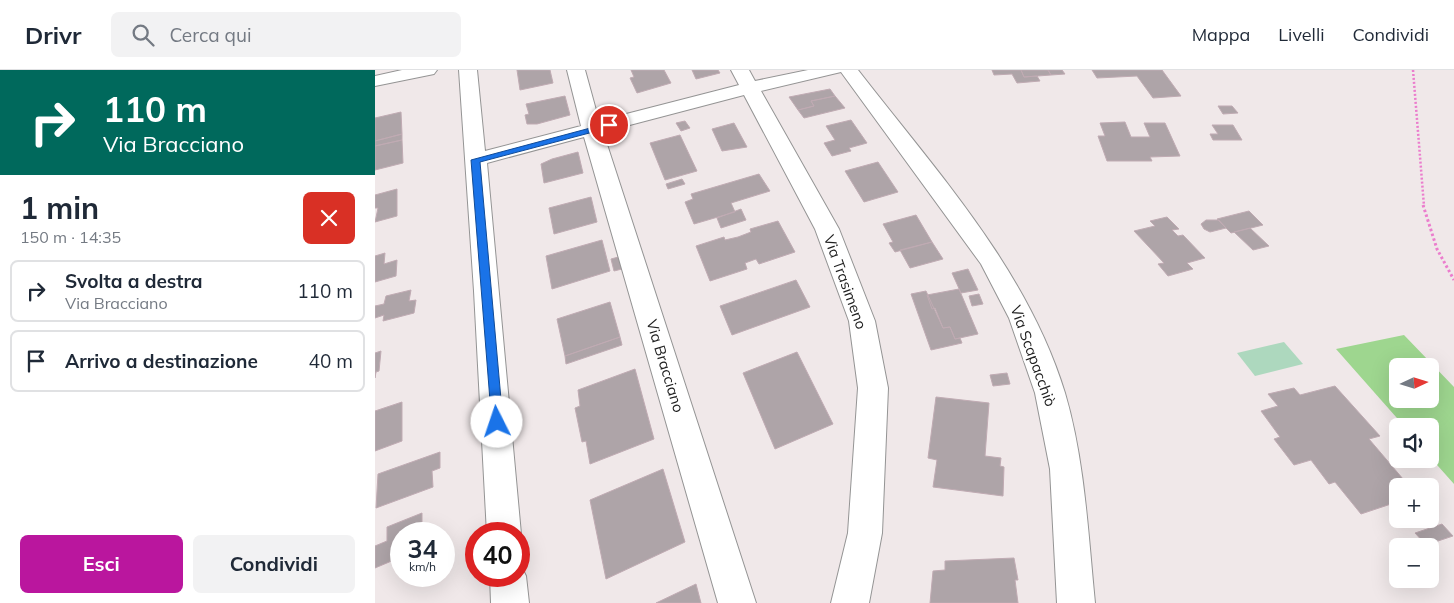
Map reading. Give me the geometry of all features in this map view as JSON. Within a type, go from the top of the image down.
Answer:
[{"type":"street","points":[[375,81],[428,70]]},
{"type":"street","points":[[468,70],[504,522]]},
{"type":"street","name":"Via Bracciano","points":[[576,70],[592,130],[737,603]]},
{"type":"street","points":[[475,160],[592,130],[744,79],[834,70]]},
{"type":"street","name":"Via Scapacchiò","points":[[849,70],[991,260],[1022,318],[1050,392],[1067,469],[1076,603]]},
{"type":"street","name":"Via Trasimeno","points":[[744,79],[827,229],[862,321],[873,388],[865,533],[850,603]]},
{"type":"street","points":[[509,587],[510,603]]},
{"type":"path","points":[[1413,70],[1425,212],[1437,249],[1454,280]]},
{"type":"green space","points":[[1404,335],[1426,358],[1389,358],[1389,408],[1439,408],[1439,371],[1454,387],[1454,484],[1439,467],[1439,418],[1397,418],[1336,349]]},
{"type":"shaded area","points":[[1284,342],[1303,364],[1255,376],[1237,353]]},
{"type":"building","points":[[517,70],[550,70],[553,83],[520,90]]},
{"type":"building","points":[[631,70],[664,70],[671,83],[637,93],[630,78],[634,77]]},
{"type":"building","points":[[692,70],[718,70],[720,73],[696,79]]},
{"type":"building","points":[[992,70],[1021,70],[1024,77],[1037,76],[1040,81],[1017,83],[1012,74],[994,75]]},
{"type":"building","points":[[1021,70],[1048,70],[1051,75],[1024,77]]},
{"type":"building","points":[[1048,70],[1062,70],[1065,74],[1051,75]]},
{"type":"building","points":[[1092,70],[1162,70],[1181,96],[1153,98],[1137,76],[1097,78]]},
{"type":"building","points":[[830,89],[835,96],[811,101],[814,106],[798,110],[789,97]]},
{"type":"building","points":[[565,96],[570,115],[537,124],[527,124],[525,115],[529,114],[526,104]]},
{"type":"building","points":[[835,96],[845,108],[804,118],[798,110],[814,106],[811,101]]},
{"type":"building","points":[[1218,106],[1232,106],[1238,113],[1223,114]]},
{"type":"building","points":[[401,112],[402,134],[375,141],[375,118]]},
{"type":"building","points":[[851,120],[867,143],[849,148],[851,151],[832,156],[824,143],[835,140],[826,126]]},
{"type":"building","points":[[685,121],[690,128],[681,131],[676,123]]},
{"type":"building","points":[[1125,122],[1131,137],[1150,137],[1144,123],[1165,123],[1180,156],[1150,157],[1152,161],[1107,161],[1098,136],[1105,136],[1100,123]]},
{"type":"building","points":[[734,123],[747,147],[722,151],[712,129]]},
{"type":"building","points":[[1212,125],[1233,125],[1242,140],[1213,140],[1210,134],[1218,134]]},
{"type":"building","points":[[402,134],[402,140],[375,146],[375,141]]},
{"type":"building","points":[[680,135],[697,171],[665,180],[650,143]]},
{"type":"building","points":[[402,140],[403,163],[375,170],[375,146]]},
{"type":"building","points":[[578,152],[583,173],[544,183],[541,164]]},
{"type":"building","points":[[878,162],[898,192],[864,202],[845,171]]},
{"type":"building","points":[[759,174],[770,191],[731,203],[735,212],[694,224],[685,202],[693,199],[691,194]]},
{"type":"building","points":[[682,179],[685,184],[668,189],[666,184]]},
{"type":"building","points":[[397,189],[397,216],[375,222],[378,208],[375,208],[375,195]]},
{"type":"building","points":[[591,197],[597,222],[554,234],[549,208]]},
{"type":"building","points":[[741,209],[746,220],[721,228],[717,218]]},
{"type":"building","points":[[1249,211],[1263,225],[1231,233],[1217,219]]},
{"type":"building","points":[[916,215],[932,242],[895,252],[889,243],[893,242],[883,224]]},
{"type":"building","points":[[1167,217],[1179,229],[1172,230],[1178,236],[1183,235],[1205,258],[1187,263],[1193,269],[1168,276],[1158,264],[1164,263],[1134,231],[1155,226],[1150,221]]},
{"type":"building","points":[[1206,220],[1219,220],[1226,228],[1210,232],[1204,229],[1201,224]]},
{"type":"building","points":[[778,221],[795,252],[759,264],[756,259],[745,263],[747,269],[710,281],[696,246],[724,237],[725,240],[738,237],[751,232],[750,229]]},
{"type":"building","points":[[1250,228],[1269,246],[1253,250],[1234,232]]},
{"type":"building","points":[[602,240],[610,271],[552,289],[546,256]]},
{"type":"building","points":[[932,242],[943,259],[910,268],[900,250]]},
{"type":"building","points":[[385,253],[384,264],[397,260],[396,276],[375,282],[375,256]]},
{"type":"building","points":[[622,256],[626,268],[614,271],[611,259]]},
{"type":"building","points":[[968,269],[978,290],[961,293],[952,273]]},
{"type":"building","points":[[796,280],[810,307],[732,335],[720,306]]},
{"type":"building","points":[[959,289],[978,334],[955,339],[950,327],[943,328],[935,308],[932,309],[927,295]]},
{"type":"building","points":[[411,290],[409,301],[416,300],[414,313],[383,321],[384,315],[375,318],[375,306],[384,304],[386,296]]},
{"type":"building","points":[[926,291],[943,328],[950,327],[955,339],[960,338],[962,343],[931,350],[911,294]]},
{"type":"building","points":[[979,294],[983,304],[972,306],[969,296]]},
{"type":"building","points":[[610,302],[620,337],[565,356],[557,319]]},
{"type":"building","points":[[620,337],[622,345],[566,364],[565,356]]},
{"type":"building","points":[[381,351],[379,371],[376,372],[375,378],[375,353]]},
{"type":"building","points":[[797,352],[833,424],[775,449],[743,373]]},
{"type":"building","points":[[635,369],[654,439],[590,464],[586,441],[582,442],[575,408],[580,406],[578,390]]},
{"type":"building","points":[[1007,373],[1010,384],[993,386],[990,375]]},
{"type":"building","points":[[1335,386],[1380,436],[1369,439],[1389,462],[1389,468],[1394,468],[1402,478],[1389,478],[1389,505],[1361,514],[1335,482],[1329,484],[1311,460],[1294,465],[1274,439],[1280,437],[1261,411],[1278,406],[1268,394],[1294,388],[1300,395]]},
{"type":"building","points":[[936,397],[989,403],[985,456],[1001,458],[1000,466],[1004,467],[1003,496],[933,487],[937,460],[928,458]]},
{"type":"building","points":[[402,402],[402,441],[375,451],[375,411]]},
{"type":"building","points":[[440,452],[440,468],[432,471],[433,487],[376,508],[378,474]]},
{"type":"building","points":[[663,469],[685,542],[606,579],[590,500]]},
{"type":"building","points":[[422,513],[422,522],[400,522]]},
{"type":"building","points":[[1442,524],[1453,536],[1439,541],[1439,538],[1420,538],[1415,533],[1430,528],[1439,528],[1439,525]]},
{"type":"building","points":[[390,526],[390,562],[375,568],[375,546],[387,541],[387,527]]},
{"type":"building","points":[[1014,558],[1018,580],[1015,580],[1018,603],[930,603],[933,571],[945,570],[945,561]]},
{"type":"building","points":[[696,584],[701,603],[656,603]]},
{"type":"route","points":[[497,422],[475,160],[609,125]]}]
